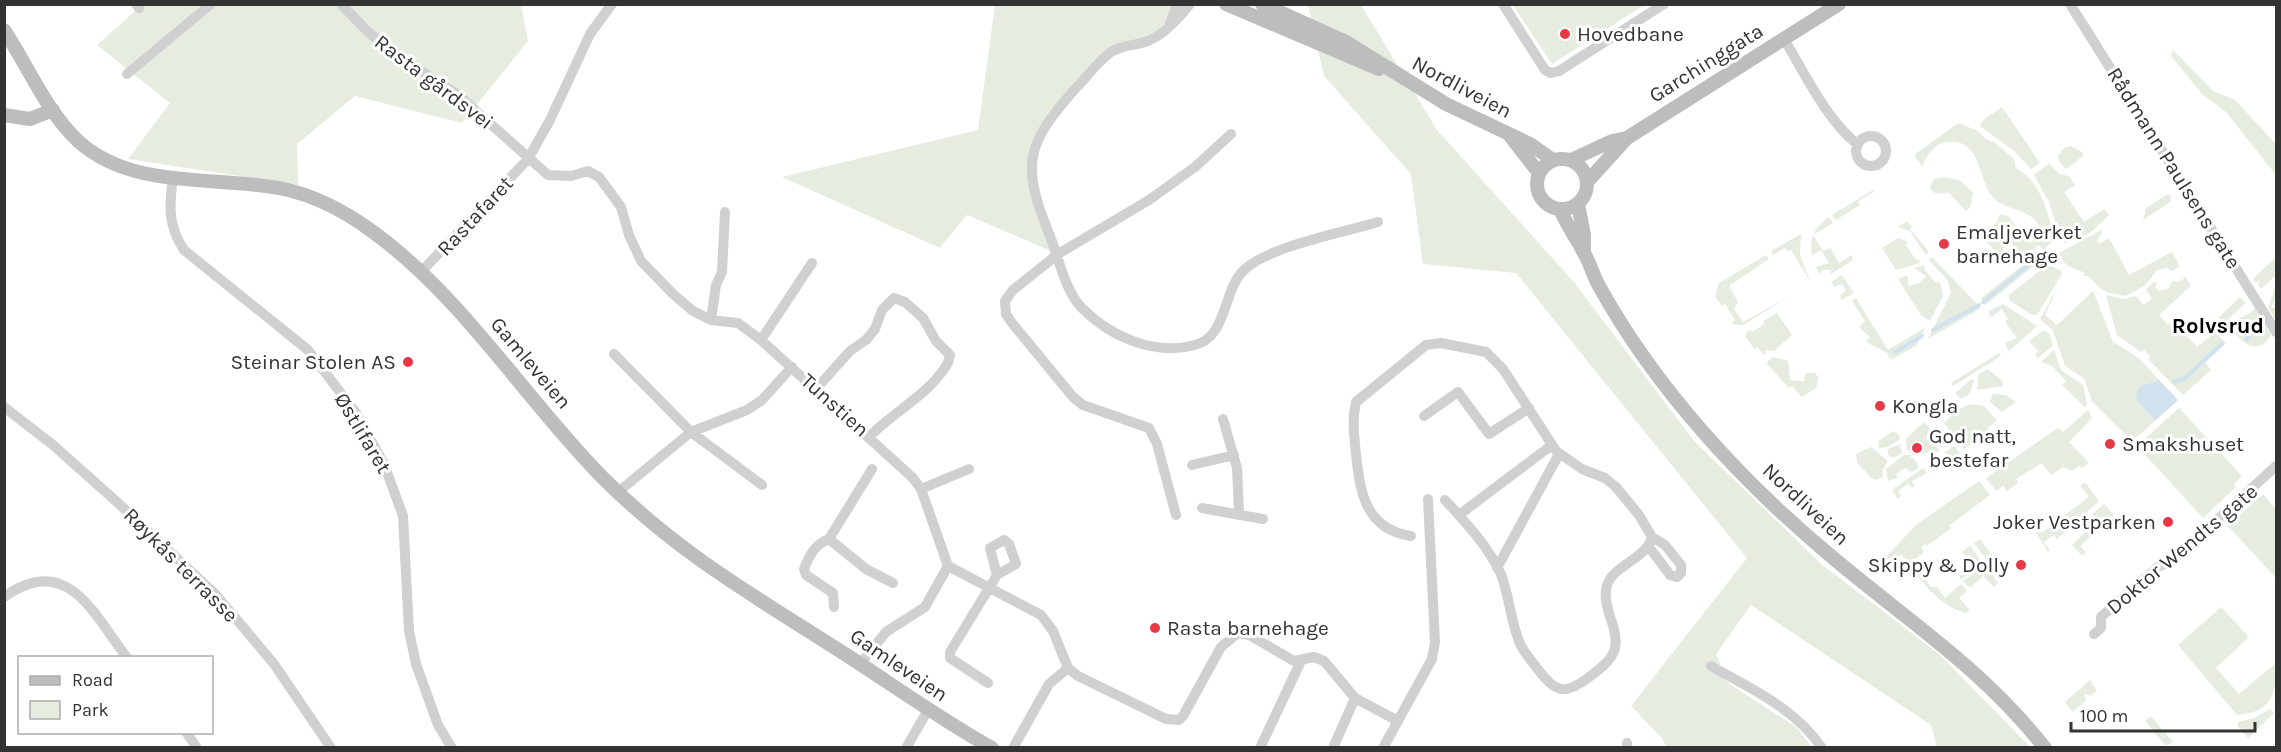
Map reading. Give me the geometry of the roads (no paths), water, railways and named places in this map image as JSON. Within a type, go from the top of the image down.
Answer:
[{"type":"main road","name":"Nordliveien","points":[[1226,4],[1394,75]]},
{"type":"main road","name":"Nordliveien","points":[[1262,4],[1346,42],[1394,75],[1510,136],[1530,144],[1553,160]]},
{"type":"main road","name":"Garchinggata","points":[[1587,182],[1627,138],[1784,39],[1824,9],[1839,4]]},
{"type":"main road","name":"Gamleveien","points":[[4,30],[53,110],[72,135],[93,152],[129,168],[173,178],[272,187],[316,199],[371,230],[421,272],[468,321],[560,430],[618,492],[665,534],[711,570],[928,710],[992,747]]},
{"type":"main road","points":[[4,115],[30,119],[53,110]]},
{"type":"main road","name":"Nordliveien","points":[[1510,136],[1539,173]]},
{"type":"main road","name":"Garchinggata","points":[[1571,160],[1612,141],[1627,138]]},
{"type":"main road","points":[[1553,160],[1571,160],[1583,169],[1587,182],[1586,193],[1578,204],[1560,209],[1549,206],[1540,196],[1537,184],[1539,173],[1553,160]]},
{"type":"main road","name":"Nordliveien","points":[[1578,204],[1584,235],[1584,252]]},
{"type":"main road","name":"Nordliveien","points":[[1560,209],[1572,237],[1584,252],[1599,286],[1643,353],[1689,413],[1741,472],[1832,557],[1968,665],[2045,747]]},
{"type":"street","points":[[127,74],[211,4]]},
{"type":"street","name":"Rasta gårdsvei","points":[[341,4],[375,38],[399,57],[458,95],[548,175],[571,176],[588,171],[599,177],[621,207],[629,235],[641,261],[693,311],[711,320]]},
{"type":"street","name":"Rastafaret","points":[[421,272],[528,159],[550,120],[590,34],[612,4]]},
{"type":"street","points":[[1170,24],[1177,4]]},
{"type":"street","points":[[1190,4],[1153,39],[1126,45],[1106,56],[1057,110],[1034,146],[1032,174],[1040,211],[1080,306],[1098,323],[1124,338],[1173,349],[1198,345],[1214,331],[1242,272],[1263,257],[1378,222]]},
{"type":"street","points":[[1503,4],[1545,70],[1551,73],[1559,71],[1664,4]]},
{"type":"street","name":"Rådmann Paulsens gate","points":[[2070,4],[2277,332]]},
{"type":"street","points":[[1784,39],[1845,134],[1857,144]]},
{"type":"street","points":[[1176,515],[1157,444],[1149,429],[1083,405],[1072,397],[1006,314],[1005,301],[1013,290],[1058,254],[1149,200],[1195,167],[1231,134]]},
{"type":"street","name":"Østlifaret","points":[[173,178],[170,219],[175,236],[184,250],[308,350],[356,414],[384,464],[403,516],[409,631],[416,664],[438,725],[452,747]]},
{"type":"street","points":[[711,320],[716,285],[722,272],[725,212]]},
{"type":"street","points":[[761,340],[812,263]]},
{"type":"street","points":[[816,389],[850,351],[867,340],[882,310],[894,298],[905,302],[923,318],[936,341],[950,355],[948,363],[911,404],[886,420],[873,440]]},
{"type":"street","name":"Tunstien","points":[[711,320],[738,323],[761,340],[913,477],[921,489]]},
{"type":"street","points":[[1411,536],[1388,529],[1376,518],[1359,490],[1353,431],[1354,412],[1360,396],[1420,348],[1441,343],[1486,352],[1495,358],[1559,454],[1616,486],[1639,515],[1650,542],[1617,572],[1606,589],[1606,602],[1614,634],[1615,649],[1609,660],[1570,690],[1558,690],[1549,683],[1522,647],[1497,568],[1487,550],[1445,500]]},
{"type":"street","points":[[614,354],[691,432],[762,485]]},
{"type":"street","points":[[618,492],[691,432],[747,410],[762,400],[792,367]]},
{"type":"street","points":[[1424,416],[1458,392],[1489,434],[1529,408]]},
{"type":"street","name":"Røykås terrasse","points":[[4,407],[53,445],[216,594],[274,664],[331,747]]},
{"type":"street","points":[[1223,419],[1238,468],[1239,513]]},
{"type":"street","points":[[1459,515],[1552,445]]},
{"type":"street","points":[[1497,568],[1559,454]]},
{"type":"street","points":[[1192,465],[1234,455]]},
{"type":"street","name":"Doktor Wendts gate","points":[[2094,634],[2101,628],[2101,617],[2159,566],[2171,562],[2277,466]]},
{"type":"street","points":[[834,607],[833,593],[806,575],[804,569],[808,558],[820,543],[829,539],[872,469]]},
{"type":"street","points":[[969,469],[921,489],[948,566],[1041,615],[1053,631],[1068,668],[1078,676],[1166,719],[1175,721],[1183,716],[1221,647],[1238,633],[1249,636],[1283,656],[1301,660],[1314,657],[1324,661],[1355,698],[1398,721]]},
{"type":"street","points":[[1383,747],[1432,659],[1435,642],[1428,499]]},
{"type":"street","points":[[1202,508],[1263,519]]},
{"type":"street","points":[[829,539],[866,569],[894,583]]},
{"type":"street","points":[[860,664],[886,632],[925,607],[948,566]]},
{"type":"street","points":[[988,683],[950,658],[950,652],[997,575]]},
{"type":"street","points":[[4,597],[31,581],[51,579],[60,582],[81,598],[126,656]]},
{"type":"street","points":[[1260,747],[1301,660]]},
{"type":"street","points":[[1711,666],[1786,710],[1804,725],[1822,747]]},
{"type":"street","points":[[1013,747],[1049,684],[1068,668]]},
{"type":"street","points":[[1333,747],[1355,698]]},
{"type":"street","points":[[906,747],[928,710]]},
{"type":"street","points":[[187,734],[197,747]]},
{"type":"water","points":[[2158,379],[2178,400],[2155,421],[2135,398],[2140,386]]},
{"type":"waterway","points":[[1983,302],[2031,263]]},
{"type":"waterway","points":[[1933,330],[1979,305]]},
{"type":"waterway","points":[[2247,339],[2261,325]]},
{"type":"waterway","points":[[1895,352],[1922,336]]},
{"type":"waterway","points":[[2174,382],[2184,379],[2222,344]]},
{"type":"place","name":"Hovedbane","points":[[1565,34]]},
{"type":"place","name":"Emaljeverket barnehage","points":[[1944,244]]},
{"type":"place","name":"Steinar Stolen AS","points":[[408,362]]},
{"type":"place","name":"Kongla","points":[[1880,406]]},
{"type":"place","name":"Smakshuset","points":[[2110,444]]},
{"type":"place","name":"God natt, bestefar","points":[[1917,448]]},
{"type":"place","name":"Joker Vestparken","points":[[2168,522]]},
{"type":"place","name":"Skippy & Dolly","points":[[2021,565]]},
{"type":"place","name":"Rasta barnehage","points":[[1155,628]]},
{"type":"district","name":"Rolvsrud","points":[[2218,326]]}]
